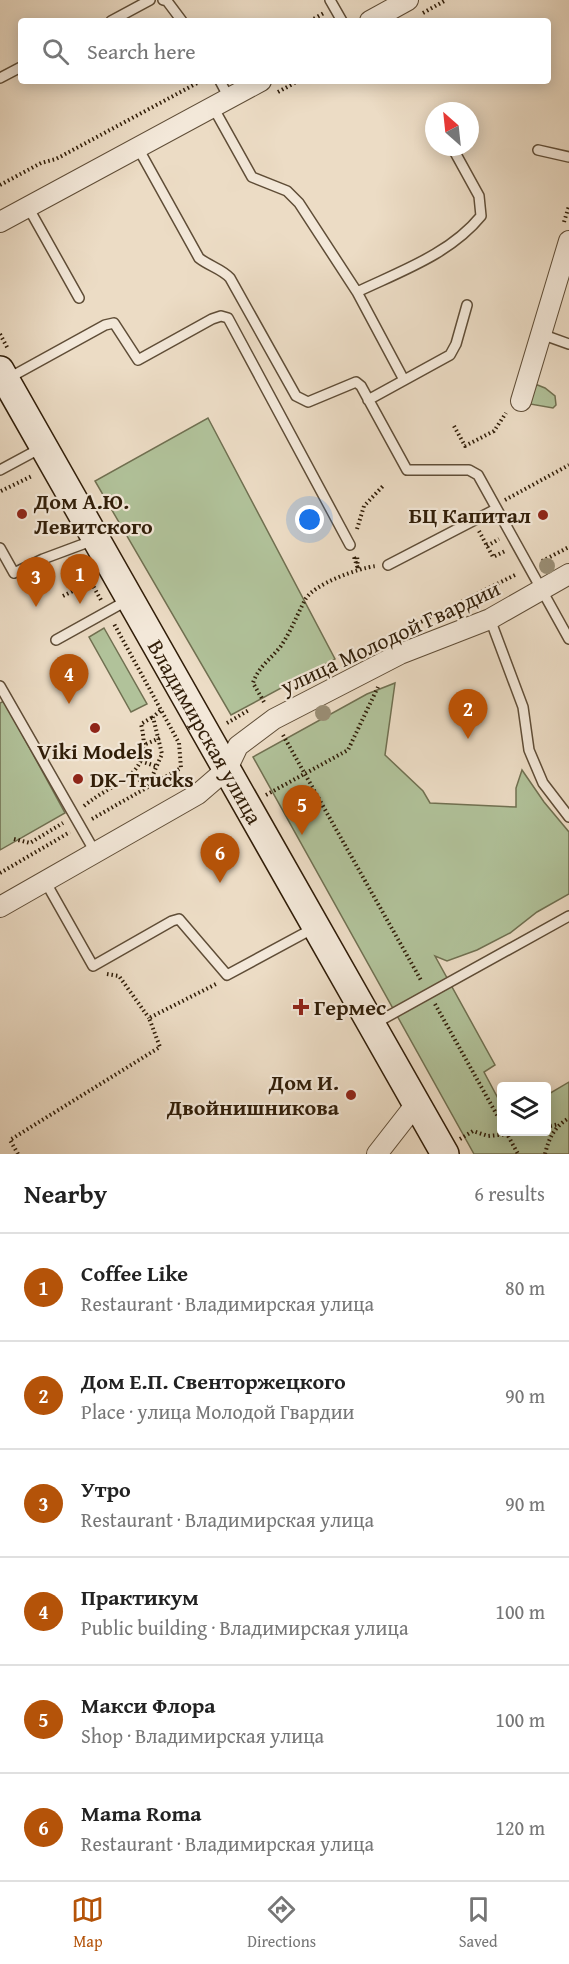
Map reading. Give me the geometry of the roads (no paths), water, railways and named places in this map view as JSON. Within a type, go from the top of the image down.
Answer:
[{"type":"main road","name":"Владимирская улица","points":[[9,374],[44,447],[371,1025],[417,1104],[452,1146]]},
{"type":"street","points":[[380,18],[413,8]]},
{"type":"street","points":[[0,222],[138,147],[220,95],[252,84]]},
{"type":"street","points":[[521,401],[541,334],[566,264],[569,241]]},
{"type":"street","name":"улица Молодой Гвардии","points":[[0,907],[198,794],[227,769],[238,746],[274,719],[400,654],[490,619],[569,574]]},
{"type":"street","points":[[377,1154],[417,1104]]},
{"type":"lane","points":[[117,18],[150,0]]},
{"type":"lane","points":[[163,0],[167,1],[180,18]]},
{"type":"lane","points":[[330,0],[340,18]]},
{"type":"lane","points":[[0,78],[18,69]]},
{"type":"lane","points":[[220,95],[252,177],[287,191],[293,197],[357,292],[404,380]]},
{"type":"lane","points":[[138,147],[199,258],[224,271],[230,278],[296,396],[308,402],[356,382],[407,470],[469,470],[478,475],[492,511],[516,545],[569,639]]},
{"type":"lane","points":[[538,150],[569,157]]},
{"type":"lane","points":[[357,292],[430,257],[468,232],[481,216],[479,196],[457,156]]},
{"type":"lane","points":[[28,207],[79,298]]},
{"type":"lane","points":[[368,400],[450,355],[456,344],[467,305]]},
{"type":"lane","points":[[9,374],[105,325],[114,323],[138,360],[212,319],[221,316],[228,318],[350,545]]},
{"type":"lane","points":[[541,334],[569,344]]},
{"type":"lane","points":[[0,470],[44,447]]},
{"type":"lane","points":[[388,565],[492,511]]},
{"type":"lane","points":[[0,548],[14,573],[43,559],[96,540]]},
{"type":"lane","points":[[56,640],[130,599]]},
{"type":"lane","points":[[490,619],[523,707],[529,750],[543,783],[569,817]]},
{"type":"lane","points":[[0,686],[95,852]]},
{"type":"lane","points":[[45,881],[93,966],[179,919],[227,975],[316,927]]},
{"type":"lane","points":[[371,1025],[569,916]]},
{"type":"place","name":"Дом А.Ю. Левитского","points":[[22,514]]},
{"type":"place","name":"БЦ Капитал","points":[[543,515]]},
{"type":"place","name":"Coffee Like","points":[[80,604]]},
{"type":"place","name":"Утро","points":[[36,607]]},
{"type":"place","name":"Практикум","points":[[69,704]]},
{"type":"place","name":"Viki Models","points":[[95,728]]},
{"type":"place","name":"Дом Е.П. Свенторжецкого","points":[[468,739]]},
{"type":"place","name":"DK-Trucks","points":[[78,779]]},
{"type":"place","name":"Макси Флора","points":[[302,835]]},
{"type":"place","name":"Mama Roma","points":[[220,883]]},
{"type":"place","name":"Гермес","points":[[301,1007]]},
{"type":"place","name":"Дом И. Двойнишникова","points":[[351,1095]]}]
